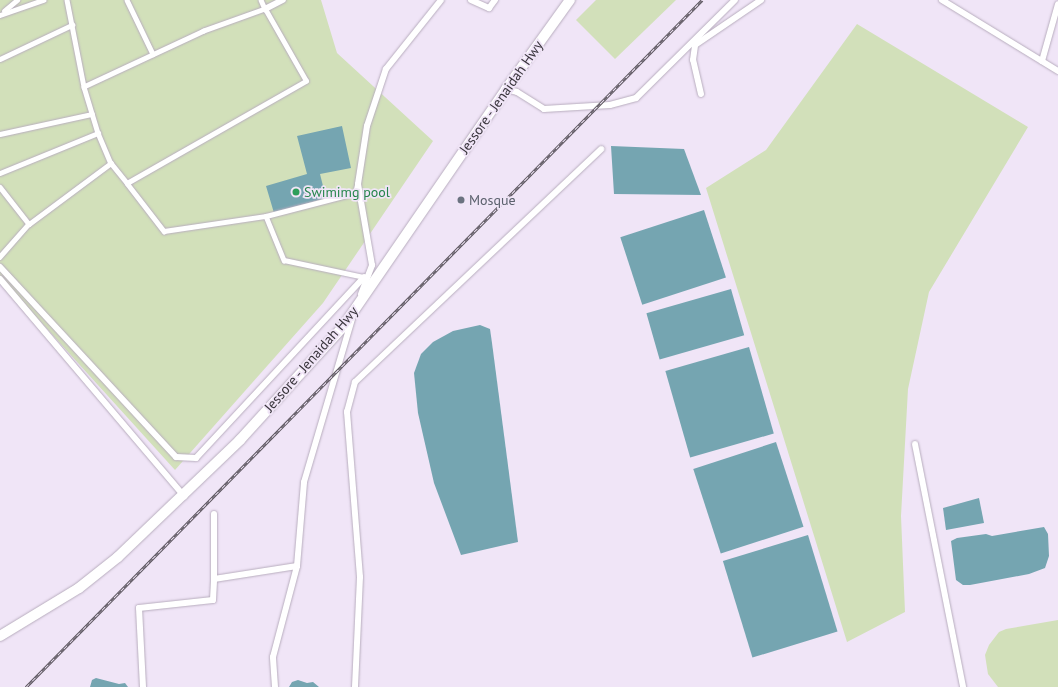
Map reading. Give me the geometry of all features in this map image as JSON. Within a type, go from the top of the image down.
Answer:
[{"type":"highway","name":"Jessore - Jenaidah Hwy","points":[[0,636],[90,580],[184,496],[240,440],[354,312],[506,88],[570,0]]},
{"type":"street","points":[[1,14],[17,0]]},
{"type":"street","points":[[1,14],[43,0]]},
{"type":"street","points":[[66,0],[84,87],[98,133],[111,163],[164,231],[266,216],[355,193],[358,184],[367,126],[386,69],[441,0]]},
{"type":"street","points":[[127,0],[153,54]]},
{"type":"street","points":[[127,183],[306,81],[261,0]]},
{"type":"street","points":[[84,87],[153,54],[266,9],[283,0]]},
{"type":"street","points":[[471,0],[489,8],[495,0]]},
{"type":"street","points":[[506,88],[517,92],[544,109],[610,105],[636,98],[735,0]]},
{"type":"street","points":[[701,94],[693,60],[695,45],[761,0]]},
{"type":"street","points":[[942,0],[1058,71]]},
{"type":"street","points":[[1042,61],[1058,4]]},
{"type":"street","points":[[0,59],[72,26]]},
{"type":"street","points":[[0,134],[92,114]]},
{"type":"street","points":[[0,173],[98,133]]},
{"type":"street","points":[[355,687],[360,577],[347,412],[355,382],[601,149]]},
{"type":"street","points":[[0,256],[29,224],[111,163]]},
{"type":"street","points":[[275,687],[273,657],[297,566],[304,482],[354,312],[372,265],[358,184]]},
{"type":"street","points":[[0,187],[29,224]]},
{"type":"street","points":[[266,216],[284,260],[364,277]]},
{"type":"street","points":[[0,267],[176,457],[196,458],[364,277]]},
{"type":"street","points":[[0,278],[184,496]]},
{"type":"street","points":[[915,444],[963,687]]},
{"type":"street","points":[[143,687],[139,608],[214,600],[214,514]]},
{"type":"street","points":[[214,579],[297,566]]},
{"type":"green space","points":[[0,0],[321,0],[337,53],[433,141],[323,303],[175,470],[0,277]]},
{"type":"green space","points":[[596,0],[676,0],[615,59],[576,20]]},
{"type":"green space","points":[[857,24],[1028,127],[929,292],[908,389],[901,516],[905,612],[847,642],[706,188],[766,150]]},
{"type":"green space","points":[[1058,620],[1058,687],[998,687],[988,674],[985,655],[989,645],[999,632],[1006,629]]},
{"type":"water","points":[[342,126],[351,168],[320,174],[326,198],[274,213],[266,186],[307,174],[297,136]]},
{"type":"water","points":[[611,146],[684,149],[701,195],[614,194]]},
{"type":"water","points":[[704,210],[726,278],[642,305],[620,237]]},
{"type":"water","points":[[731,289],[744,335],[660,359],[646,313]]},
{"type":"water","points":[[480,325],[490,329],[518,542],[461,555],[434,483],[418,413],[414,373],[421,354],[433,342],[453,331]]},
{"type":"water","points":[[749,347],[774,434],[690,457],[665,371]]},
{"type":"water","points":[[776,442],[804,527],[721,554],[693,469]]},
{"type":"water","points":[[979,498],[984,523],[946,530],[943,508]]},
{"type":"water","points":[[1044,527],[1048,534],[1049,556],[1045,568],[1029,574],[970,585],[963,585],[956,580],[951,541],[957,538],[986,534],[992,536]]},
{"type":"water","points":[[808,535],[838,632],[752,658],[723,561]]},
{"type":"water","points":[[96,678],[119,684],[125,683],[128,687],[90,687],[92,680]]},
{"type":"water","points":[[298,680],[307,683],[313,682],[319,687],[289,687],[292,682]]},
{"type":"railway","points":[[26,687],[702,0]]},
{"type":"place","name":"Swimimg pool","points":[[296,192]]},
{"type":"place","name":"Mosque","points":[[461,200]]}]
